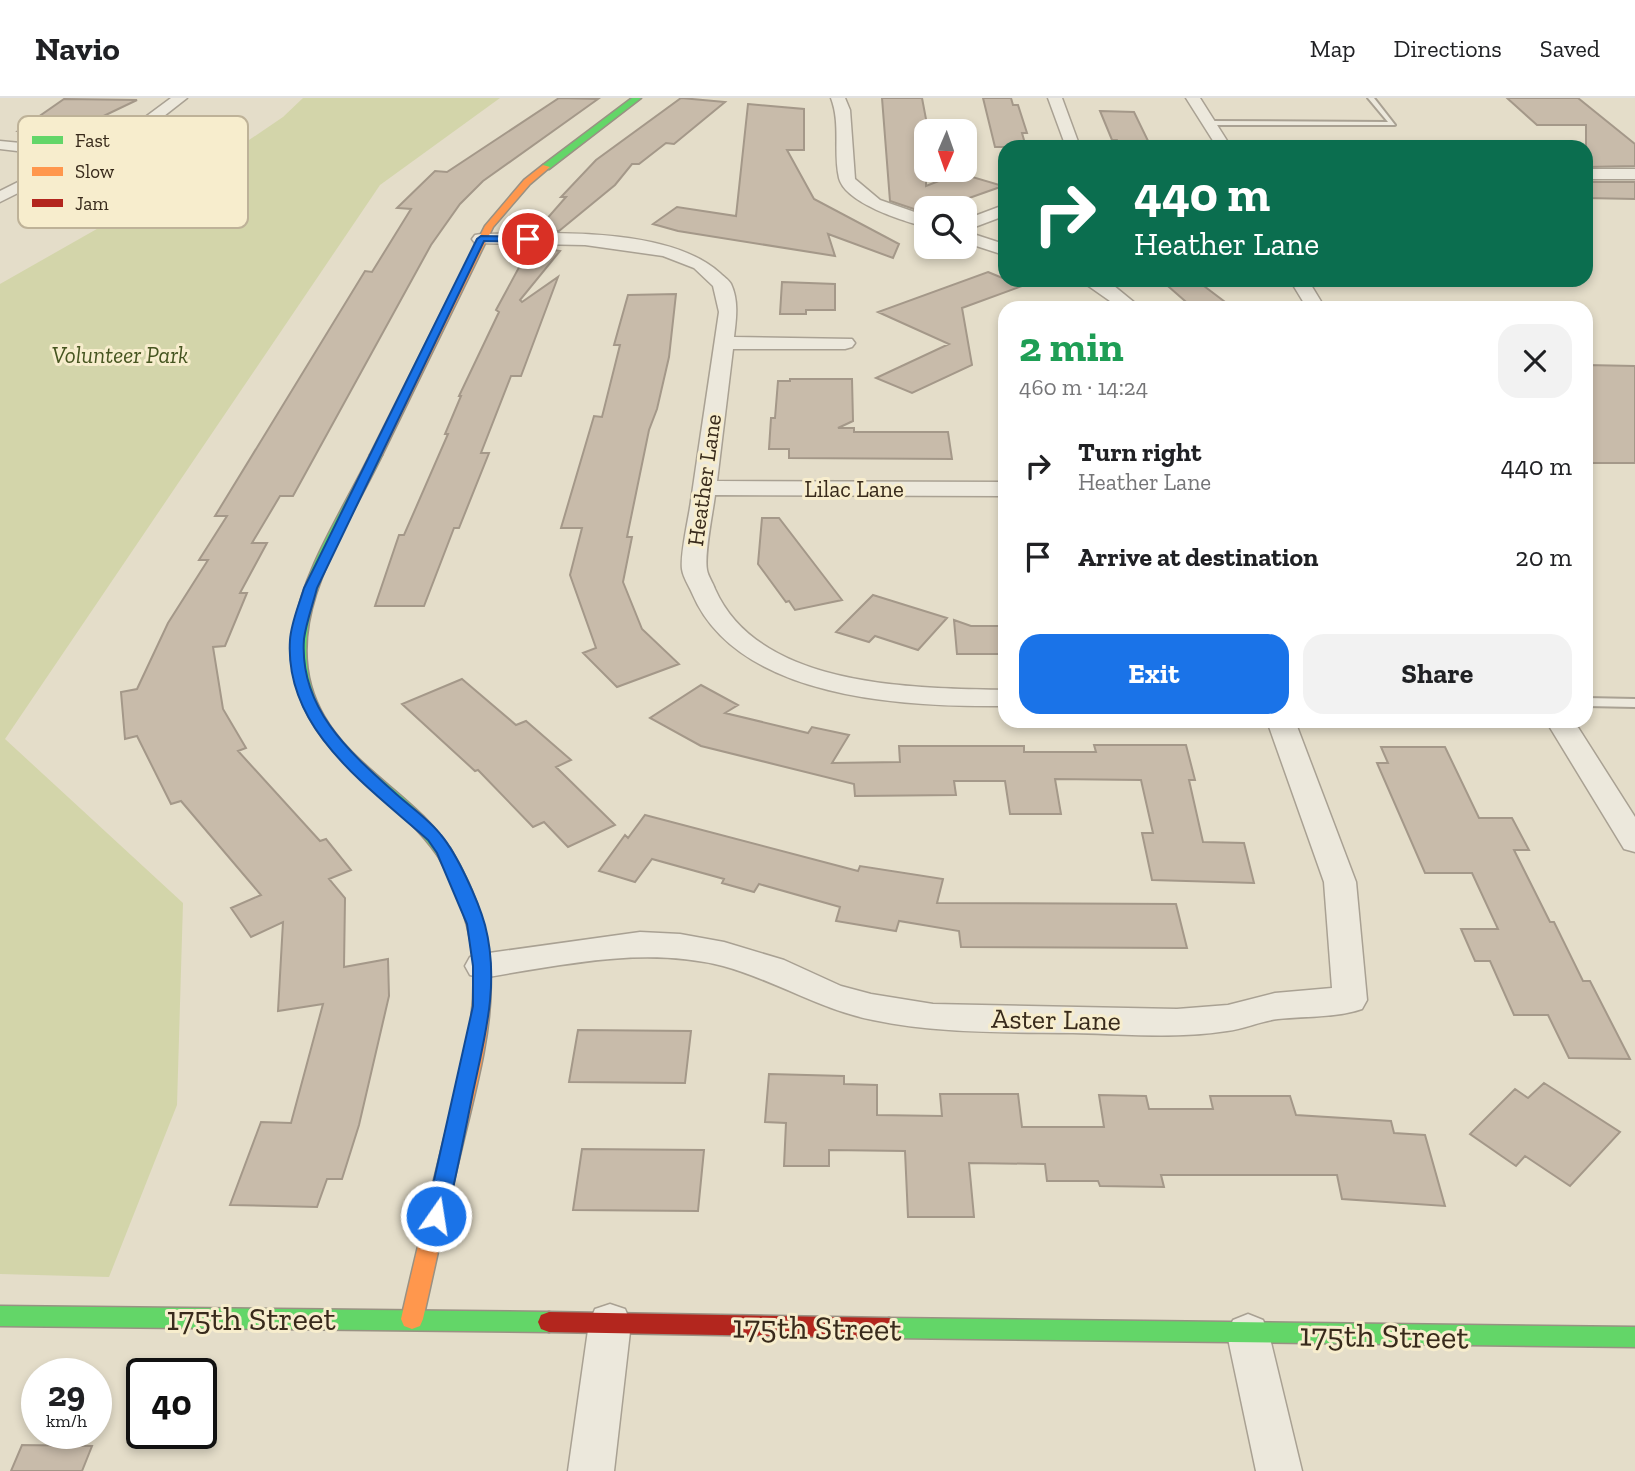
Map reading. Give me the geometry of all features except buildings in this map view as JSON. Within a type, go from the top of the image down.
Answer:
[{"type":"street","points":[[156,116],[180,98]]},
{"type":"street","points":[[412,1319],[482,1006],[482,966],[476,924],[445,852],[422,823],[353,764],[328,736],[303,694],[298,671],[297,638],[310,588],[481,239],[527,181],[637,98]]},
{"type":"street","points":[[838,98],[843,110],[847,180],[856,191],[874,203],[914,218]]},
{"type":"street","points":[[1055,98],[1070,140]]},
{"type":"street","points":[[1194,98],[1220,140]]},
{"type":"street","points":[[0,145],[18,147]]},
{"type":"street","points":[[1593,174],[1635,174]]},
{"type":"street","points":[[0,197],[18,188]]},
{"type":"street","points":[[977,221],[998,212]]},
{"type":"street","name":"Heather Lane","points":[[481,239],[614,242],[654,248],[688,259],[713,273],[727,291],[729,299],[694,557],[697,583],[716,618],[750,647],[817,678],[864,690],[942,697],[998,698]]},
{"type":"street","points":[[977,241],[998,248]]},
{"type":"street","points":[[1103,287],[1123,301]]},
{"type":"street","points":[[723,343],[845,343]]},
{"type":"street","name":"Lilac Lane","points":[[704,488],[998,489]]},
{"type":"street","name":"Aster Lane","points":[[482,966],[640,944],[680,946],[724,954],[772,969],[845,1000],[933,1017],[1177,1022],[1228,1018],[1275,1006],[1350,1000],[1340,882],[1284,728]]},
{"type":"street","points":[[1564,728],[1635,842]]},
{"type":"street","name":"175th Street","points":[[0,1316],[412,1319],[1248,1334],[1635,1337]]},
{"type":"street","points":[[591,1471],[610,1323]]},
{"type":"street","points":[[1248,1334],[1279,1471]]},
{"type":"lane","points":[[1371,98],[1393,124]]},
{"type":"lane","points":[[1379,98],[1397,119],[1393,124]]},
{"type":"lane","points":[[1208,122],[1393,124]]},
{"type":"lane","points":[[1593,702],[1635,703]]},
{"type":"green space","name":"Volunteer Park","points":[[303,98],[500,98],[380,185],[5,739],[183,903],[177,1105],[109,1277],[0,1274],[0,284],[99,228],[248,228],[248,141],[283,117]]},
{"type":"traffic: fast","points":[[546,167],[637,98]]},
{"type":"traffic: fast","points":[[376,455],[333,541],[309,597],[301,623],[299,674],[307,700],[321,725],[342,751],[422,824],[444,852]]},
{"type":"traffic: fast","points":[[0,1316],[549,1322]]},
{"type":"traffic: fast","points":[[889,1328],[1635,1337]]},
{"type":"traffic: slow","points":[[376,455],[489,226],[527,182],[546,167]]},
{"type":"traffic: slow","points":[[412,1319],[476,1051],[482,1001],[483,977],[476,926],[462,888],[444,852]]},
{"type":"traffic: jam","points":[[549,1322],[889,1328]]},
{"type":"route","points":[[436,1216],[462,1108],[482,1006],[482,966],[476,924],[445,852],[434,836],[353,764],[328,736],[303,694],[298,671],[297,638],[310,588],[481,239],[528,239]]}]
